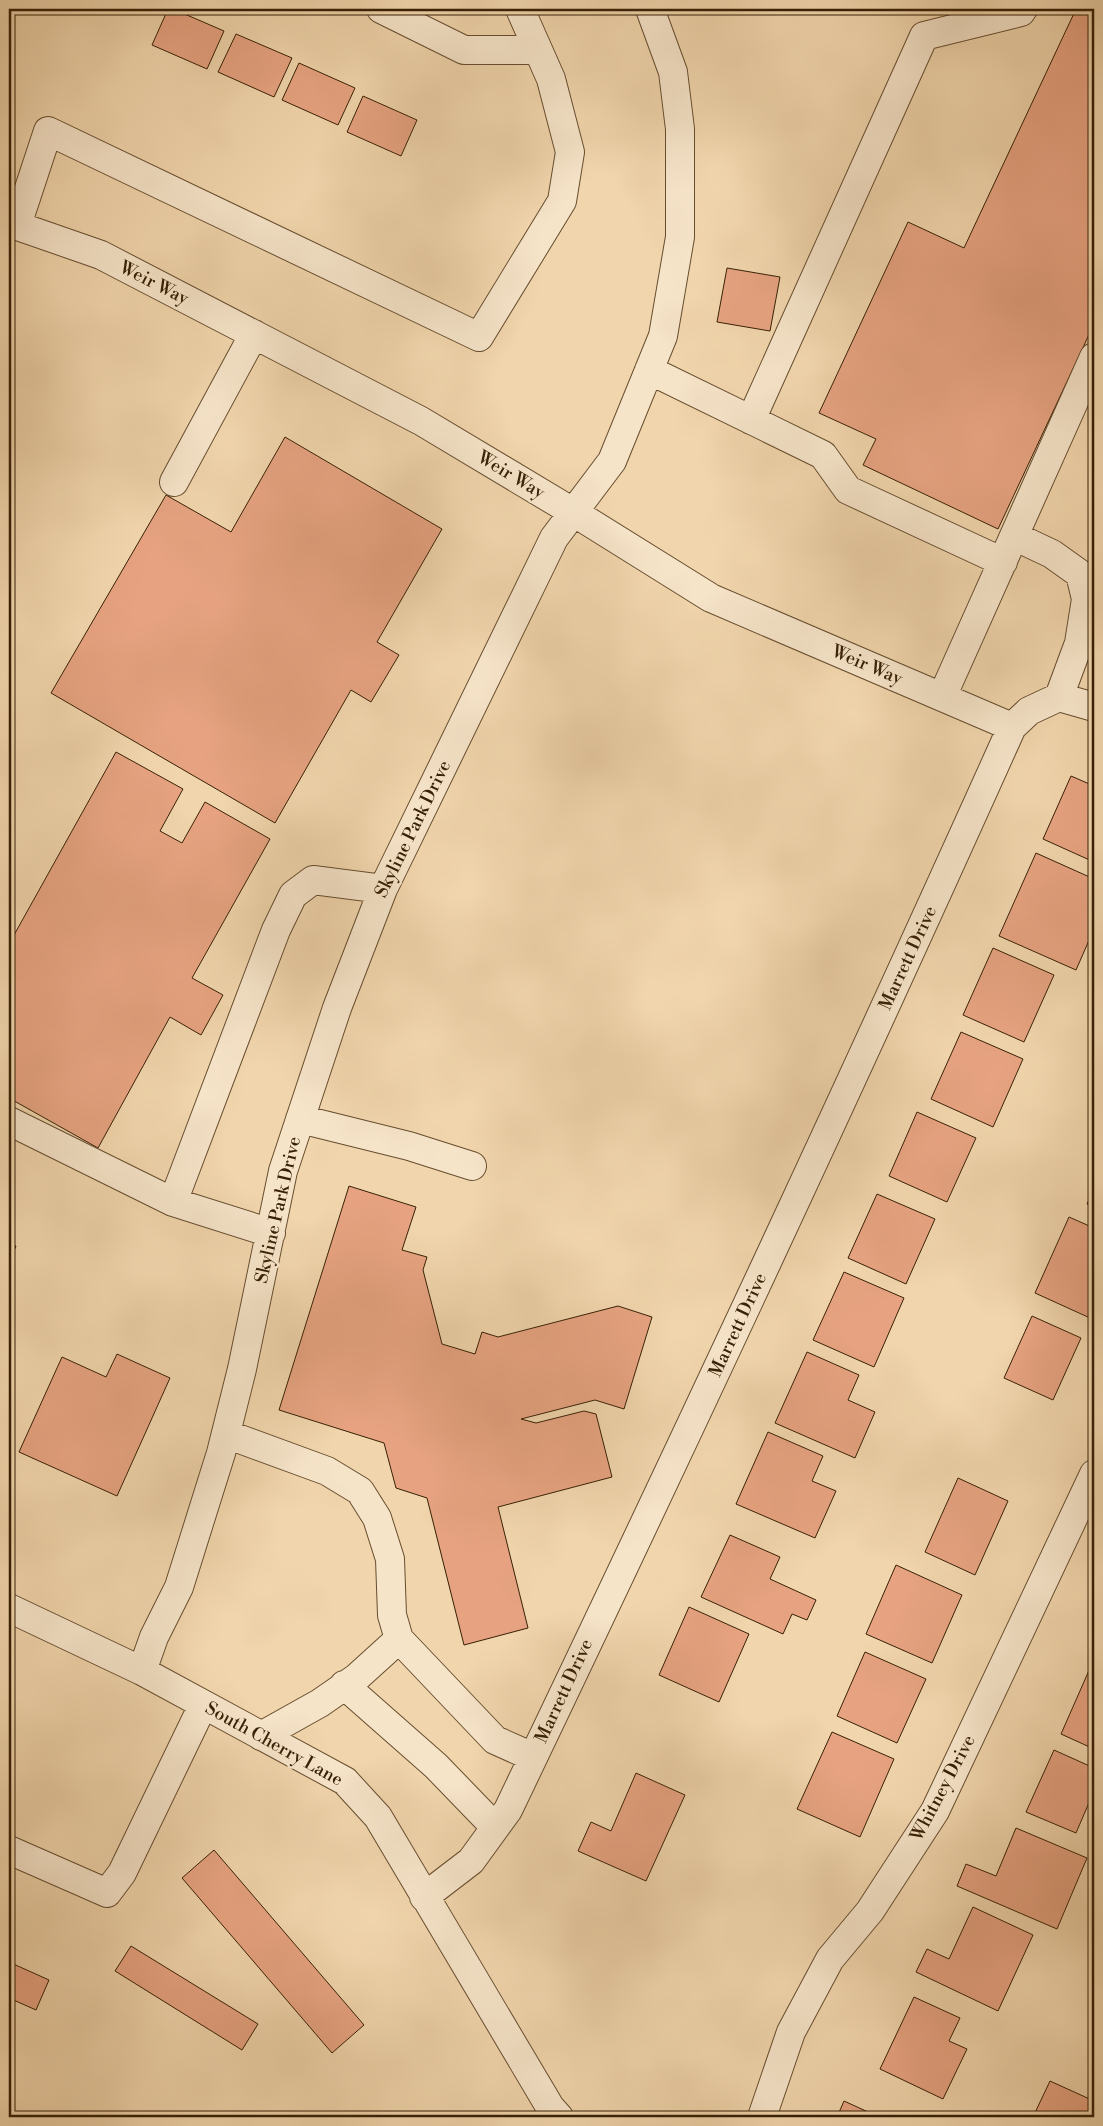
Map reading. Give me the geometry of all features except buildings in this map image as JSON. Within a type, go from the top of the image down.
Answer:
[{"type":"street","points":[[382,9],[464,50],[538,50]]},
{"type":"street","points":[[13,224],[48,132],[479,337],[562,201],[570,152],[551,79],[520,9]]},
{"type":"street","name":"Skyline Park Drive","points":[[142,1672],[154,1637],[180,1587],[226,1434],[283,1171],[337,1008],[383,889],[554,538],[612,461],[663,336],[680,237],[680,129],[673,72],[650,9]]},
{"type":"street","points":[[751,420],[924,36],[1021,12],[1023,9]]},
{"type":"street","name":"Weir Way","points":[[13,224],[101,255],[421,421],[573,512],[711,598],[1012,727]]},
{"type":"street","points":[[174,482],[254,334]]},
{"type":"street","points":[[942,697],[1094,357]]},
{"type":"street","points":[[649,370],[823,455],[848,490],[1003,562]]},
{"type":"street","points":[[1014,536],[1052,554],[1080,574],[1086,599],[1079,643],[1060,697]]},
{"type":"street","points":[[1012,727],[1029,711],[1060,697],[1094,707]]},
{"type":"street","name":"Marrett Drive","points":[[424,1897],[470,1861],[508,1810],[710,1384],[931,908],[1012,727]]},
{"type":"street","points":[[173,1202],[276,930],[293,895],[313,880],[383,889]]},
{"type":"street","points":[[300,1119],[409,1146],[472,1166]]},
{"type":"street","points":[[9,1121],[173,1202],[271,1232]]},
{"type":"street","points":[[226,1434],[327,1471],[360,1492],[378,1518],[390,1559],[392,1615],[399,1639],[495,1740],[533,1757]]},
{"type":"street","name":"Whitney Drive","points":[[762,2117],[791,2032],[830,1959],[870,1911],[935,1811],[1094,1474]]},
{"type":"street","name":"South Cherry Lane","points":[[9,1608],[142,1672],[345,1781],[378,1816],[424,1897],[550,2107],[559,2117]]},
{"type":"street","points":[[261,1736],[344,1686],[399,1639]]},
{"type":"street","points":[[344,1686],[436,1766],[495,1827]]},
{"type":"street","points":[[9,1850],[107,1893],[122,1873],[202,1704]]}]
